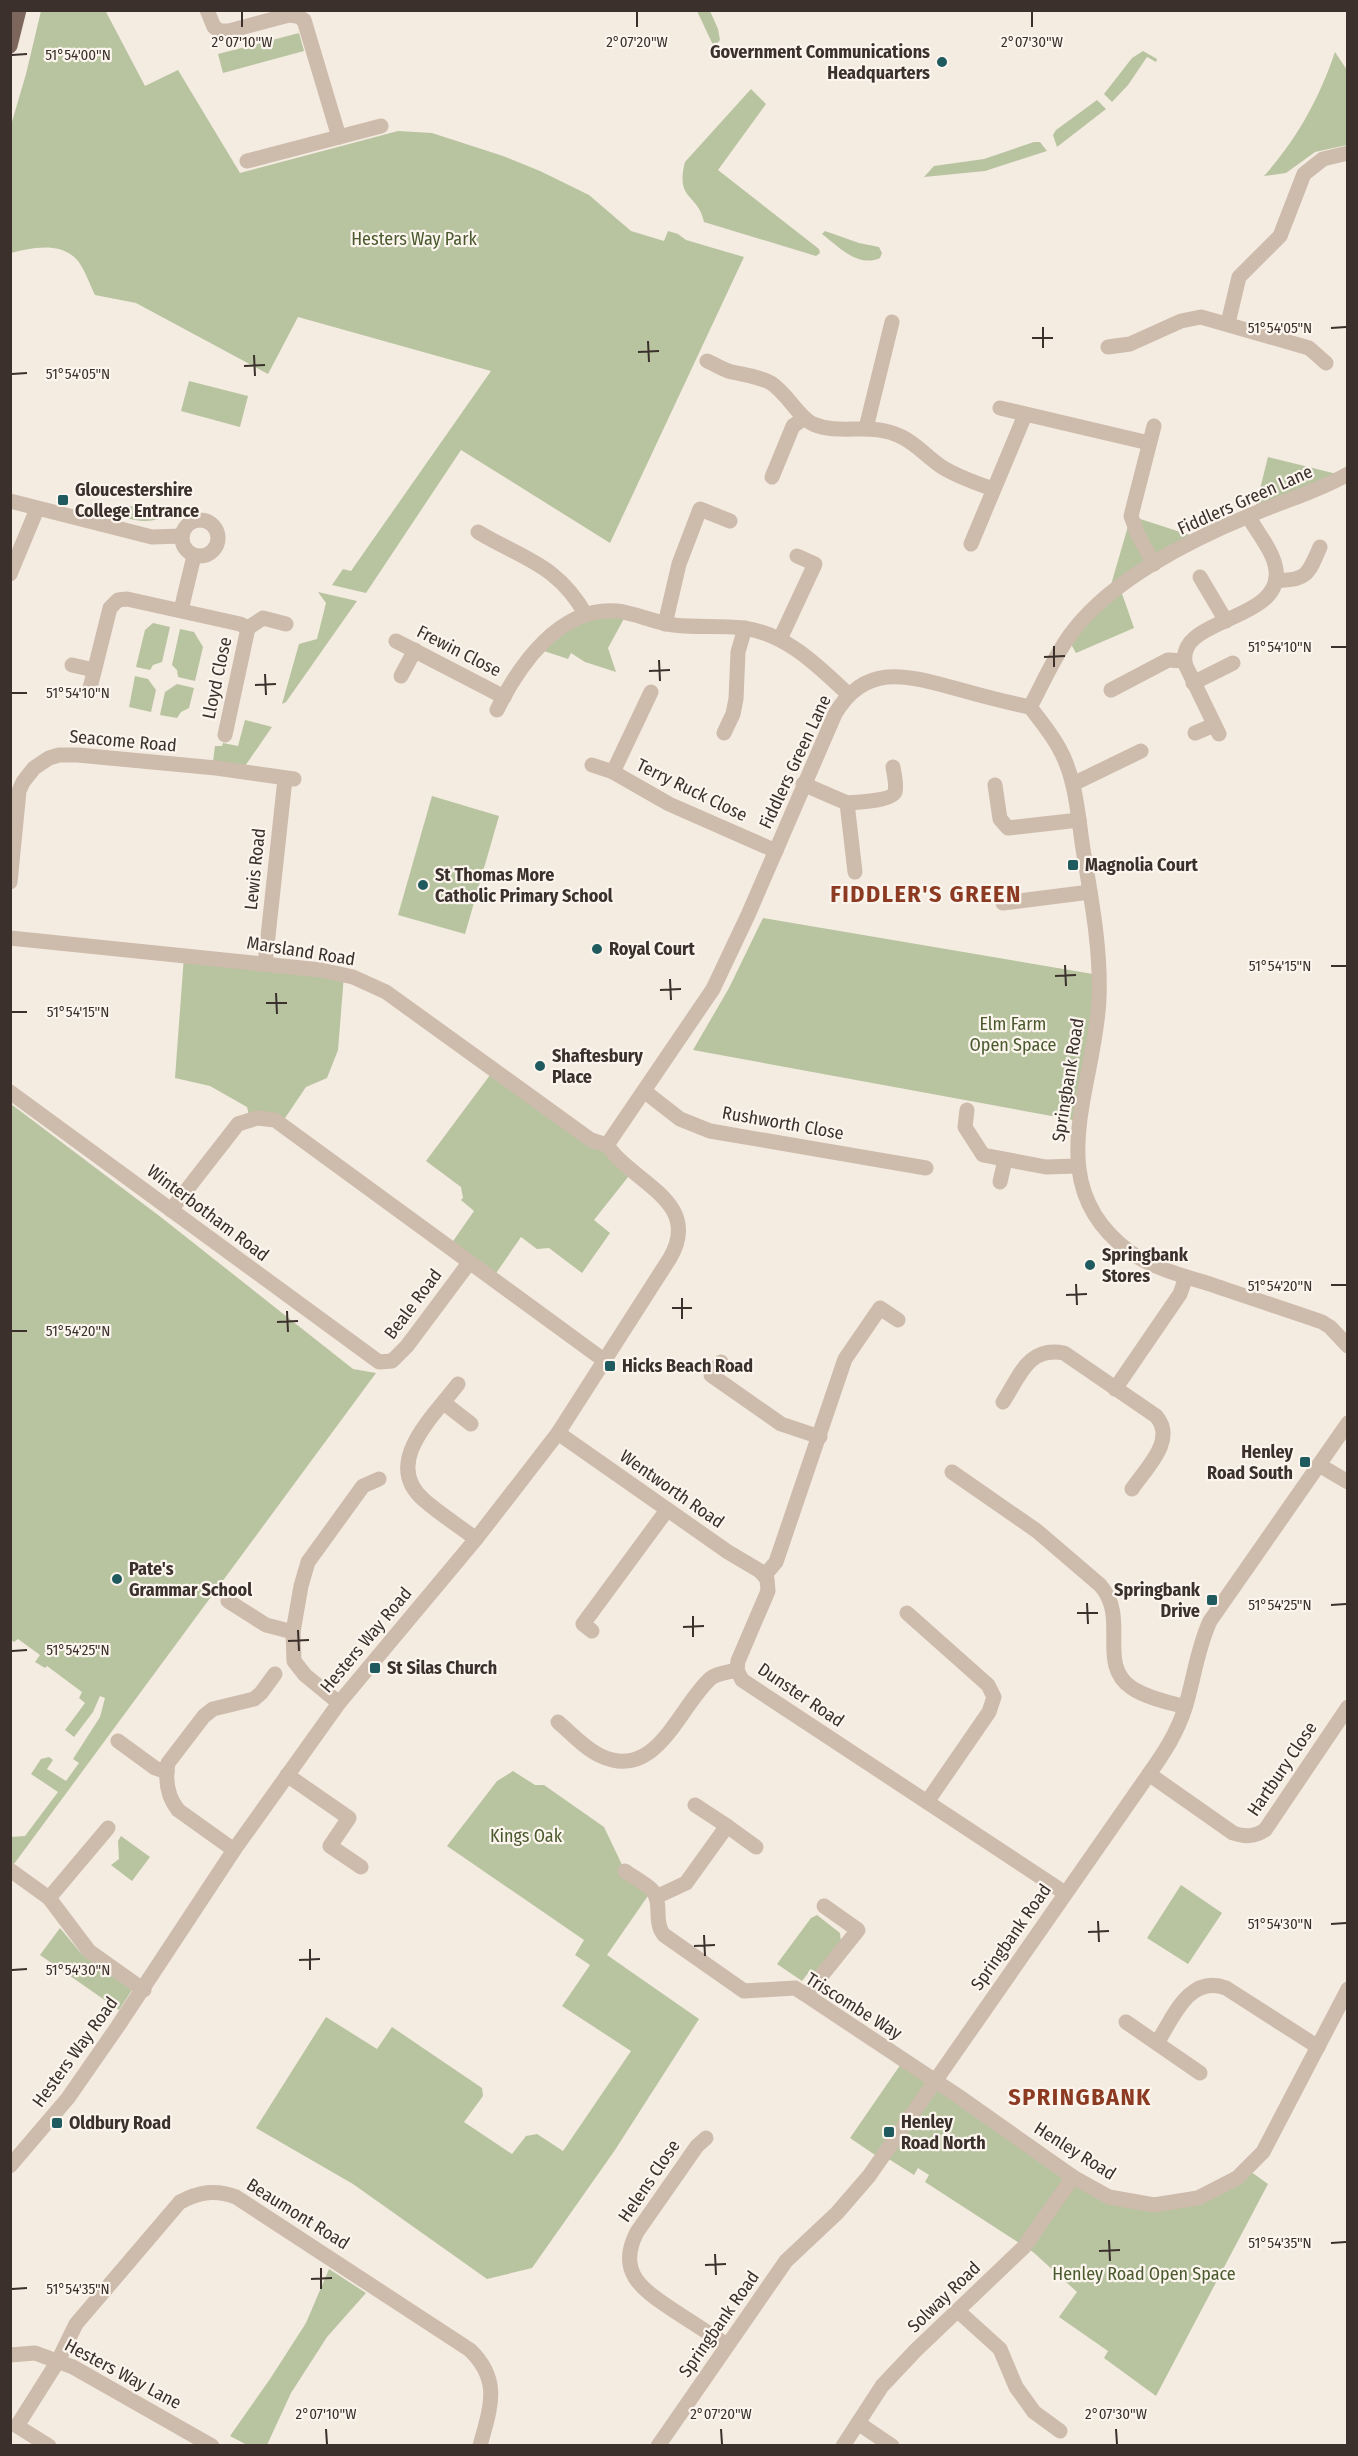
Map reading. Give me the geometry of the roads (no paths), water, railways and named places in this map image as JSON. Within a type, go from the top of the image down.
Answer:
[{"type":"main road","points":[[10,46],[19,10]]},
{"type":"street","points":[[207,10],[214,27],[225,32],[289,15],[304,20],[339,137]]},
{"type":"street","points":[[247,162],[381,126]]},
{"type":"street","points":[[1228,323],[1239,277],[1280,236],[1304,174],[1323,159],[1347,153]]},
{"type":"street","points":[[1108,347],[1130,344],[1181,321],[1194,318],[1228,323],[1309,348],[1326,363]]},
{"type":"street","points":[[866,428],[892,322]]},
{"type":"street","points":[[707,361],[730,372],[752,375],[772,384],[790,399],[803,418],[832,429],[879,429],[902,437],[944,469],[993,489]]},
{"type":"street","points":[[1000,408],[1149,443]]},
{"type":"street","points":[[971,544],[1025,415]]},
{"type":"street","points":[[772,477],[794,426],[803,418]]},
{"type":"street","points":[[1154,426],[1131,516],[1138,535],[1154,564]]},
{"type":"street","name":"Fiddlers Green Lane","points":[[608,1145],[713,989],[835,714],[849,695],[874,679],[896,676],[927,681],[1030,707],[1053,662],[1072,633],[1108,595],[1154,564],[1248,516],[1310,492],[1347,474]]},
{"type":"street","points":[[10,501],[152,537],[182,536]]},
{"type":"street","points":[[10,574],[37,509]]},
{"type":"street","points":[[665,624],[679,564],[700,509],[730,522]]},
{"type":"street","points":[[1196,733],[1216,729],[1184,661],[1185,650],[1192,640],[1263,601],[1274,588],[1276,580],[1273,559],[1248,516]]},
{"type":"street","points":[[196,521],[206,521],[215,529],[218,542],[212,552],[205,556],[194,556],[185,549],[182,536],[187,526],[196,521]]},
{"type":"street","points":[[478,532],[548,569],[560,578],[586,615],[618,611],[665,624],[745,628],[780,639],[808,659],[849,695]]},
{"type":"street","points":[[1276,580],[1294,581],[1305,575],[1320,547]]},
{"type":"street","points":[[181,610],[194,556]]},
{"type":"street","points":[[780,639],[815,564],[797,556]]},
{"type":"street","points":[[1200,577],[1226,621]]},
{"type":"street","name":"Lloyd Close","points":[[89,692],[110,608],[114,602],[127,599],[240,624],[248,628]]},
{"type":"street","name":"Frewin Close","points":[[396,641],[415,650],[500,703],[538,649],[560,628],[586,615]]},
{"type":"street","name":"Lloyd Close","points":[[225,735],[248,628],[263,618],[286,624]]},
{"type":"street","points":[[724,733],[733,714],[736,699],[738,652],[745,628]]},
{"type":"street","points":[[401,676],[415,650]]},
{"type":"street","points":[[1111,690],[1168,660],[1184,661]]},
{"type":"street","points":[[1193,683],[1233,663]]},
{"type":"street","points":[[72,665],[94,670]]},
{"type":"street","points":[[613,772],[651,692]]},
{"type":"street","name":"Springbank Road","points":[[1030,707],[1060,749],[1073,784],[1096,933],[1099,999],[1076,1137],[1078,1166],[1088,1201],[1101,1222],[1117,1241],[1144,1260],[1186,1277],[1322,1322],[1347,1346]]},
{"type":"street","points":[[1073,784],[1141,751]]},
{"type":"street","name":"Seacome Road","points":[[10,882],[15,790],[41,762],[59,755],[216,768],[290,779]]},
{"type":"street","name":"Terry Ruck Close","points":[[592,765],[613,772],[669,804],[776,851]]},
{"type":"street","points":[[803,784],[847,803],[885,798],[893,795],[896,789],[893,767]]},
{"type":"street","name":"Lewis Road","points":[[265,964],[290,779]]},
{"type":"street","points":[[995,784],[1000,819],[1008,828],[1079,820]]},
{"type":"street","points":[[847,803],[855,872]]},
{"type":"street","points":[[1003,903],[1090,892]]},
{"type":"street","name":"Marsland Road","points":[[10,938],[335,972],[374,986],[398,1000],[591,1140],[608,1145]]},
{"type":"street","name":"Rushworth Close","points":[[644,1091],[680,1119],[710,1131],[926,1168]]},
{"type":"street","name":"Winterbotham Road","points":[[10,1092],[370,1358],[383,1364]]},
{"type":"street","points":[[967,1110],[965,1127],[983,1155],[1055,1168],[1078,1166]]},
{"type":"street","points":[[171,1210],[234,1128],[249,1119],[269,1118],[281,1124],[605,1361]]},
{"type":"street","name":"Hesters Way Road","points":[[10,2166],[68,2098],[144,1990],[234,1850],[339,1702],[476,1539],[558,1433],[670,1258],[676,1245],[678,1232],[676,1216],[669,1202],[616,1159],[608,1145]]},
{"type":"street","points":[[1000,1182],[1005,1160]]},
{"type":"street","name":"Beale Road","points":[[383,1364],[395,1359],[469,1263]]},
{"type":"street","points":[[1115,1389],[1180,1294],[1186,1277]]},
{"type":"street","name":"Dunster Road","points":[[898,1320],[880,1308],[845,1359],[776,1562],[765,1575],[769,1584],[768,1591],[738,1661],[737,1670],[747,1684],[1065,1893]]},
{"type":"street","points":[[1003,1402],[1033,1356],[1047,1352],[1064,1353],[1156,1416],[1162,1424],[1164,1434],[1162,1445],[1132,1489]]},
{"type":"street","points":[[721,1362],[711,1375],[781,1424],[820,1437]]},
{"type":"street","points":[[458,1384],[412,1445],[407,1459],[407,1473],[414,1488],[424,1500],[476,1539]]},
{"type":"street","points":[[444,1403],[471,1424]]},
{"type":"street","name":"Springbank Road","points":[[661,2445],[786,2261],[837,2213],[869,2176],[1173,1739],[1185,1707],[1198,1651],[1210,1621],[1347,1423]]},
{"type":"street","name":"Wentworth Road","points":[[558,1433],[667,1510],[765,1575]]},
{"type":"street","points":[[1319,1465],[1347,1482]]},
{"type":"street","points":[[952,1472],[1037,1531],[1100,1585],[1113,1607],[1114,1662],[1120,1677],[1136,1690],[1185,1707]]},
{"type":"street","points":[[339,1702],[298,1668],[292,1652],[293,1632],[308,1562],[363,1486],[380,1479]]},
{"type":"street","points":[[592,1631],[583,1624],[667,1510]]},
{"type":"street","points":[[228,1601],[266,1625],[293,1632]]},
{"type":"street","points":[[907,1613],[988,1685],[994,1697],[989,1712],[927,1802]]},
{"type":"street","points":[[558,1722],[600,1756],[620,1761],[639,1758],[657,1748],[712,1676],[737,1670]]},
{"type":"street","points":[[234,1850],[178,1810],[168,1793],[167,1772],[173,1755],[204,1716],[213,1709],[254,1699],[275,1674]]},
{"type":"street","name":"Hartbury Close","points":[[1149,1774],[1233,1833],[1247,1836],[1259,1834],[1265,1830],[1347,1707]]},
{"type":"street","points":[[118,1741],[155,1768],[167,1772]]},
{"type":"street","points":[[287,1775],[349,1818],[330,1846],[361,1867]]},
{"type":"street","points":[[695,1805],[756,1846]]},
{"type":"street","points":[[625,1871],[652,1890],[656,1897],[686,1882],[726,1826]]},
{"type":"street","points":[[49,1898],[108,1828]]},
{"type":"street","points":[[10,1870],[49,1898],[89,1951],[144,1990]]},
{"type":"street","name":"Triscombe Way","points":[[656,1897],[659,1927],[664,1935],[744,1991],[795,1988],[934,2081]]},
{"type":"street","points":[[806,1995],[858,1930],[824,1906]]},
{"type":"street","points":[[1156,2043],[1191,1992],[1211,1984],[1226,1988],[1318,2047]]},
{"type":"street","name":"Henley Road","points":[[934,2081],[1072,2177],[1109,2197],[1146,2204],[1183,2202],[1219,2188],[1247,2169],[1263,2152],[1347,1989]]},
{"type":"street","points":[[1126,2022],[1200,2073]]},
{"type":"street","name":"Helens Close","points":[[706,2138],[697,2146],[637,2232],[631,2247],[630,2264],[642,2289],[727,2345]]},
{"type":"street","name":"Solway Road","points":[[843,2445],[882,2386],[1028,2242],[1072,2177]]},
{"type":"street","name":"Beaumont Road","points":[[49,2445],[17,2426],[58,2361],[76,2324],[180,2202],[189,2197],[210,2192],[223,2192],[236,2197],[446,2332],[478,2357],[488,2375],[491,2393],[480,2445]]},
{"type":"street","points":[[958,2311],[1000,2349],[1016,2387],[1034,2412],[1060,2431]]},
{"type":"street","name":"Hesters Way Lane","points":[[10,2355],[35,2353],[58,2361],[212,2445]]},
{"type":"street","points":[[858,2423],[892,2445]]},
{"type":"place","name":"Government Communications Headquarters","points":[[942,62]]},
{"type":"place","name":"Gloucestershire College Entrance","points":[[63,500]]},
{"type":"place","name":"Magnolia Court","points":[[1073,865]]},
{"type":"place","name":"St Thomas More Catholic Primary School","points":[[423,885]]},
{"type":"place","name":"Royal Court","points":[[597,949]]},
{"type":"place","name":"Shaftesbury Place","points":[[540,1066]]},
{"type":"place","name":"Springbank Stores","points":[[1090,1265]]},
{"type":"place","name":"Hicks Beach Road","points":[[610,1366]]},
{"type":"place","name":"Henley Road South","points":[[1305,1462]]},
{"type":"place","name":"Pate's Grammar School","points":[[117,1579]]},
{"type":"place","name":"Springbank Drive","points":[[1212,1600]]},
{"type":"place","name":"St Silas Church","points":[[375,1668]]},
{"type":"place","name":"Oldbury Road","points":[[57,2123]]},
{"type":"place","name":"Henley Road North","points":[[889,2132]]},
{"type":"district","name":"FIDDLER'S GREEN","points":[[926,894]]},
{"type":"district","name":"SPRINGBANK","points":[[1080,2097]]},
{"type":"park label","name":"Hesters Way Park","points":[[414,239]]},
{"type":"park label","name":"Elm Farm Open Space","points":[[1013,1034]]},
{"type":"park label","name":"Kings Oak","points":[[526,1836]]},
{"type":"park label","name":"Henley Road Open Space","points":[[1144,2274]]}]
